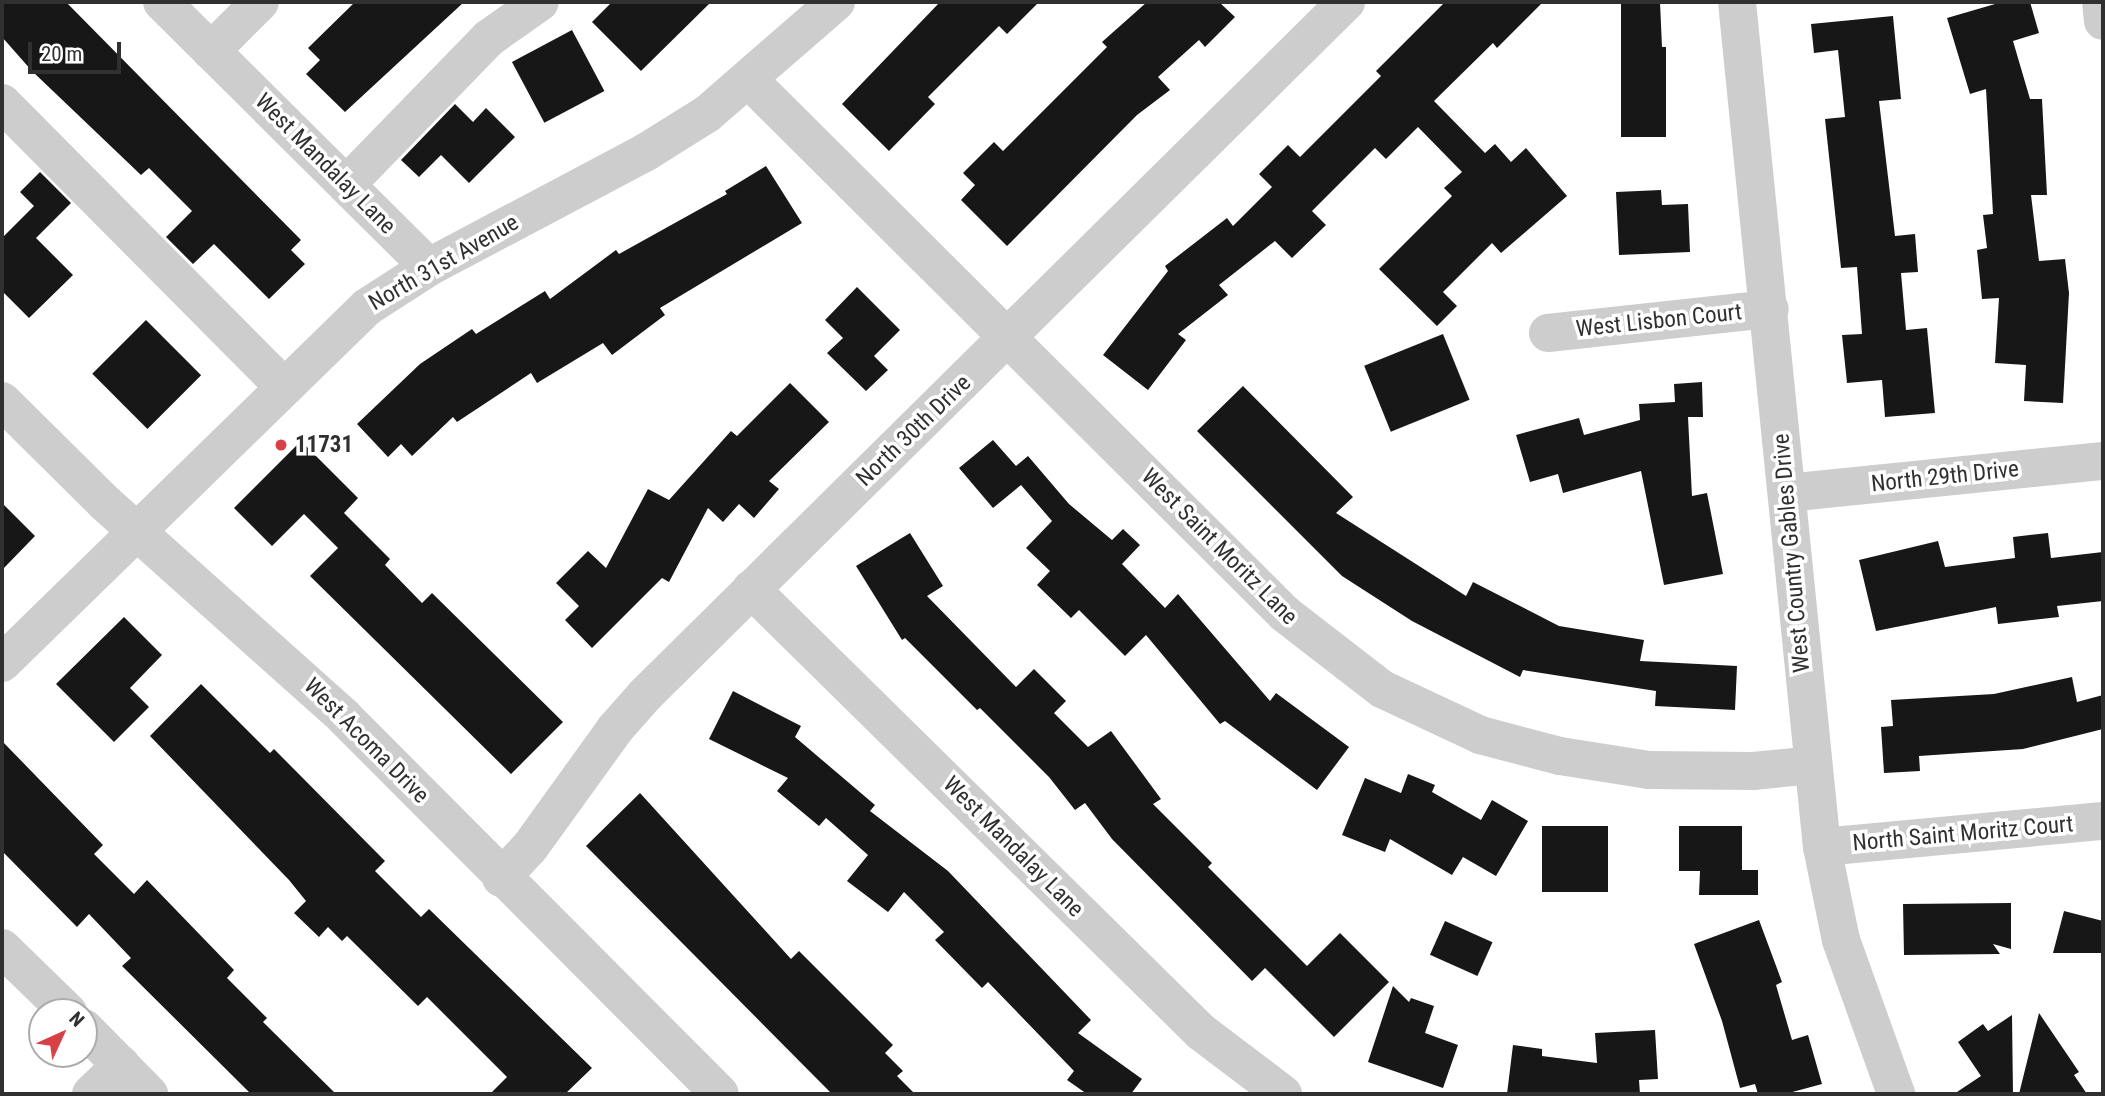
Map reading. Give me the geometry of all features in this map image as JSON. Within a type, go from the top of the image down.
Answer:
[{"type":"street","name":"West Mandalay Lane","points":[[162,2],[429,267]]},
{"type":"street","points":[[211,51],[260,2]]},
{"type":"street","points":[[346,186],[489,38],[540,2]]},
{"type":"street","name":"North 30th Drive","points":[[501,877],[530,847],[615,729],[751,589],[1009,338],[1346,2]]},
{"type":"street","name":"West Country Gables Drive","points":[[1737,2],[1770,309],[1822,847],[1841,940],[1894,1094]]},
{"type":"street","points":[[2101,2],[2103,21]]},
{"type":"street","name":"North 31st Avenue","points":[[2,663],[282,386],[367,307],[429,267],[646,152],[707,114],[750,80],[825,5]]},
{"type":"street","name":"West Saint Moritz Lane","points":[[750,80],[1285,614],[1382,689],[1480,735],[1560,756],[1649,770],[1753,771],[1813,765]]},
{"type":"street","points":[[2,103],[282,386]]},
{"type":"street","name":"West Lisbon Court","points":[[1548,333],[1770,309]]},
{"type":"street","name":"West Acoma Drive","points":[[2,401],[136,530],[307,682],[720,1094]]},
{"type":"street","name":"North 29th Drive","points":[[1787,493],[2103,461]]},
{"type":"street","name":"West Mandalay Lane","points":[[751,589],[1201,1032],[1283,1094]]},
{"type":"street","name":"North Saint Moritz Court","points":[[1822,847],[2103,821]]},
{"type":"street","points":[[2,948],[54,998]]},
{"type":"street","points":[[98,1042],[149,1094]]},
{"type":"street","points":[[92,1094],[121,1065]]},
{"type":"building","points":[[2,2],[66,2],[301,240],[291,250],[305,264],[269,299],[214,244],[193,264],[166,237],[192,211],[149,168],[141,175],[32,71],[2,37]]},
{"type":"building","points":[[355,2],[464,2],[345,112],[306,74],[320,60],[308,48]]},
{"type":"building","points":[[612,2],[711,2],[641,71],[592,22]]},
{"type":"building","points":[[940,2],[1039,2],[1007,34],[999,26],[928,97],[935,104],[889,151],[842,104]]},
{"type":"building","points":[[1147,2],[1219,2],[1235,17],[1205,47],[1199,40],[1158,77],[1170,90],[1137,115],[1007,246],[961,200],[975,185],[963,173],[994,142],[1003,151],[1107,47],[1102,42]]},
{"type":"building","points":[[1445,2],[1543,2],[1497,48],[1493,43],[1434,101],[1485,153],[1495,144],[1511,162],[1526,148],[1567,196],[1501,253],[1492,243],[1443,292],[1457,306],[1437,326],[1379,269],[1452,196],[1444,188],[1462,172],[1418,127],[1386,159],[1375,148],[1312,211],[1326,225],[1292,258],[1275,241],[1219,285],[1228,295],[1178,334],[1186,340],[1148,390],[1103,355],[1168,271],[1165,266],[1227,218],[1233,226],[1272,187],[1259,174],[1288,145],[1300,157],[1381,76],[1376,71]]},
{"type":"building","points":[[1621,2],[1660,2],[1662,47],[1666,47],[1666,137],[1621,137]]},
{"type":"building","points":[[2002,2],[2030,2],[2039,33],[2013,41],[2030,99],[2042,99],[2047,195],[2031,195],[2039,261],[2065,259],[2069,293],[2063,403],[2024,401],[2026,365],[1995,363],[1999,298],[1982,299],[1977,250],[1987,248],[1983,215],[1993,214],[1986,89],[1970,94],[1947,18]]},
{"type":"building","points":[[1893,16],[1901,99],[1879,101],[1895,236],[1915,234],[1918,272],[1901,273],[1906,330],[1927,328],[1935,413],[1885,417],[1882,380],[1847,383],[1842,335],[1862,334],[1857,267],[1841,268],[1825,119],[1845,117],[1838,50],[1814,53],[1811,24]]},
{"type":"building","points":[[572,30],[604,91],[544,123],[512,62]]},
{"type":"building","points":[[455,104],[473,122],[486,108],[515,137],[469,183],[441,155],[419,177],[401,160]]},
{"type":"building","points":[[766,166],[802,223],[660,308],[665,315],[612,355],[603,343],[537,383],[531,373],[457,422],[453,417],[412,456],[401,444],[388,457],[357,424],[420,364],[472,329],[476,334],[545,291],[550,299],[616,250],[619,254],[727,194],[725,191]]},
{"type":"building","points":[[40,172],[71,203],[36,238],[73,275],[29,318],[2,291],[2,238],[34,206],[20,192]]},
{"type":"building","points":[[1661,190],[1662,205],[1688,204],[1690,252],[1619,255],[1616,192]]},
{"type":"building","points":[[857,287],[900,330],[874,356],[888,370],[866,391],[827,353],[843,338],[825,320]]},
{"type":"building","points":[[146,320],[201,375],[147,429],[92,374]]},
{"type":"building","points":[[1443,334],[1470,400],[1391,432],[1364,366]]},
{"type":"building","points":[[1702,382],[1703,417],[1688,417],[1692,496],[1707,493],[1723,574],[1664,585],[1641,471],[1563,493],[1558,474],[1530,482],[1516,435],[1579,418],[1584,435],[1640,420],[1639,404],[1675,402],[1674,384]]},
{"type":"building","points":[[790,383],[829,422],[769,481],[779,489],[754,518],[739,504],[723,522],[708,508],[669,582],[662,578],[592,648],[565,620],[579,606],[556,583],[588,551],[606,568],[648,489],[669,500],[731,431],[737,436]]},
{"type":"building","points":[[1243,386],[1353,497],[1336,513],[1466,596],[1473,582],[1559,626],[1644,640],[1640,661],[1737,666],[1735,710],[1655,706],[1656,691],[1523,670],[1520,677],[1412,621],[1342,576],[1197,431]]},
{"type":"building","points":[[993,440],[1016,466],[1028,456],[1069,504],[1112,540],[1123,529],[1140,545],[1122,564],[1165,608],[1178,594],[1270,701],[1276,693],[1349,747],[1317,790],[1225,721],[1220,724],[1146,635],[1125,656],[1079,610],[1071,618],[1037,585],[1050,571],[1026,548],[1052,521],[1021,485],[993,508],[959,468]]},
{"type":"building","points":[[301,441],[358,498],[344,513],[390,559],[385,565],[422,603],[432,593],[563,722],[511,774],[310,576],[338,548],[304,514],[272,546],[234,508]]},
{"type":"building","points":[[2,503],[35,536],[2,570]]},
{"type":"building","points":[[910,533],[943,586],[927,596],[1016,687],[1034,669],[1066,701],[1054,713],[1088,747],[1111,731],[1161,799],[1153,804],[1212,863],[1208,867],[1307,966],[1340,933],[1389,982],[1334,1037],[1265,968],[1252,981],[1112,839],[1085,803],[1075,810],[1049,777],[980,708],[977,710],[905,638],[902,640],[856,566]]},
{"type":"building","points":[[2048,533],[2051,558],[2103,552],[2103,601],[2057,606],[2059,617],[1998,624],[1996,607],[1876,631],[1859,560],[1938,541],[1945,567],[2015,558],[2013,537]]},
{"type":"building","points":[[124,617],[162,655],[130,688],[149,707],[114,742],[56,684]]},
{"type":"building","points":[[2072,677],[2077,702],[2103,695],[2103,729],[2023,749],[1919,756],[1920,771],[1884,773],[1881,727],[1893,726],[1891,700],[1994,694]]},
{"type":"building","points":[[201,684],[270,753],[274,749],[385,861],[375,871],[421,917],[429,909],[592,1068],[565,1094],[490,1094],[507,1077],[427,997],[418,1006],[347,936],[342,941],[328,927],[319,937],[294,913],[306,901],[289,880],[150,736]]},
{"type":"building","points":[[733,691],[801,726],[795,737],[875,805],[870,811],[948,871],[1091,1020],[1078,1033],[1142,1079],[1131,1094],[1087,1094],[1067,1080],[1074,1071],[988,982],[982,988],[935,940],[944,932],[904,892],[888,912],[847,881],[868,855],[826,818],[819,826],[777,791],[788,778],[709,739]]},
{"type":"building","points":[[2,741],[103,845],[94,854],[134,894],[147,880],[234,970],[227,978],[267,1018],[263,1022],[336,1094],[251,1094],[122,966],[131,958],[89,914],[77,927],[2,851]]},
{"type":"building","points":[[1408,774],[1435,785],[1432,792],[1481,820],[1492,800],[1528,821],[1496,876],[1463,857],[1452,875],[1390,839],[1385,852],[1342,835],[1365,778],[1401,793]]},
{"type":"building","points":[[640,793],[791,959],[799,951],[893,1045],[885,1053],[903,1071],[897,1076],[915,1094],[832,1094],[586,846]]},
{"type":"building","points":[[1542,826],[1608,826],[1608,892],[1542,892]]},
{"type":"building","points":[[1679,826],[1742,826],[1742,870],[1758,870],[1758,895],[1699,895],[1700,871],[1679,871]]},
{"type":"building","points":[[2011,903],[2011,949],[1993,944],[2000,954],[1904,955],[1903,904]]},
{"type":"building","points":[[2064,911],[2103,921],[2103,953],[2053,953]]},
{"type":"building","points":[[1759,920],[1782,982],[1776,985],[1792,1040],[1808,1035],[1822,1084],[1785,1094],[1758,1094],[1755,1084],[1740,1088],[1722,1021],[1694,944]]},
{"type":"building","points":[[1445,921],[1493,942],[1477,976],[1430,955]]},
{"type":"building","points":[[1393,986],[1409,1002],[1411,998],[1434,1006],[1425,1033],[1458,1045],[1443,1088],[1368,1062]]},
{"type":"building","points":[[2039,1013],[2079,1072],[2074,1075],[2087,1094],[2019,1094]]},
{"type":"building","points":[[2012,1015],[2013,1094],[1954,1094],[1981,1076],[1958,1042],[1983,1024],[1988,1031]]},
{"type":"building","points":[[1655,1030],[1658,1079],[1639,1080],[1640,1094],[1507,1094],[1513,1045],[1542,1049],[1542,1056],[1597,1063],[1595,1033]]},
{"type":"place","name":"11731","points":[[281,445]]}]
